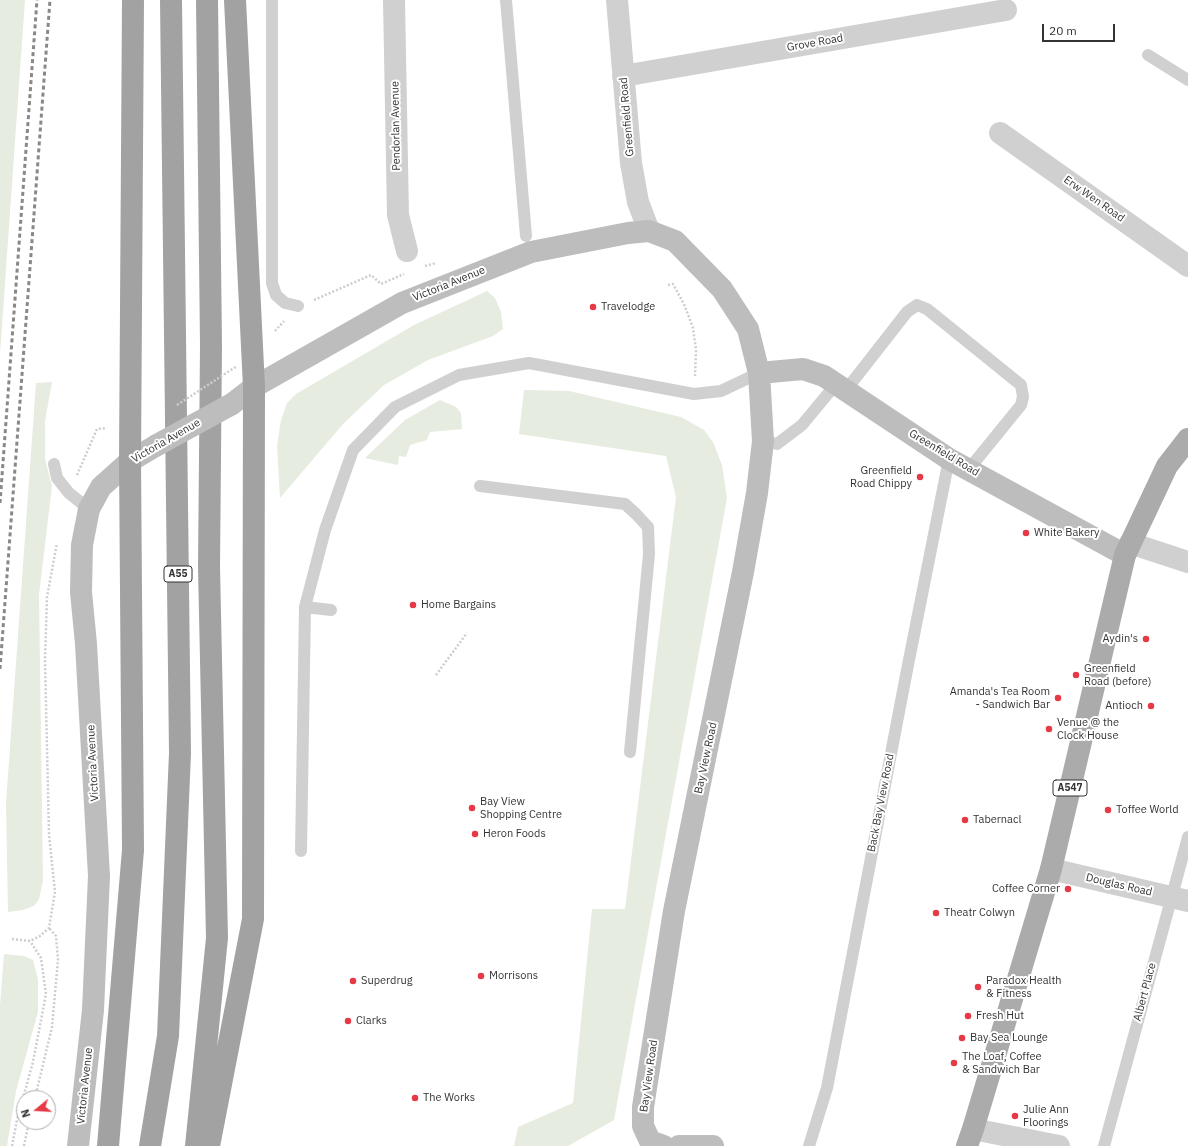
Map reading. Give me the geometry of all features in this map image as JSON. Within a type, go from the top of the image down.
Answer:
[{"type":"highway","points":[[108,1146],[134,850],[130,461],[133,0]]},
{"type":"highway","name":"A55","points":[[150,1146],[168,1036],[180,753],[171,0]]},
{"type":"highway","points":[[196,1146],[217,938],[209,567],[211,345],[207,0]]},
{"type":"highway","points":[[209,1146],[253,919],[254,387],[244,360],[235,0]]},
{"type":"main road","name":"Victoria Avenue","points":[[78,1146],[93,1010],[99,876],[86,644],[81,592],[82,544],[89,509],[101,487],[130,461],[232,404],[254,387],[402,302],[531,252],[628,233],[649,231],[675,241],[722,290],[748,329],[759,373]]},
{"type":"main road","name":"Greenfield Road","points":[[759,373],[803,369],[824,376],[949,459],[1128,549]]},
{"type":"main road","name":"Bay View Road","points":[[654,1144],[643,1126],[643,1107],[672,919],[743,572],[757,493],[763,440],[759,373]]},
{"type":"main road","name":"A547","points":[[970,1138],[1051,869],[1128,549],[1167,466],[1188,439]]},
{"type":"main road","points":[[680,1146],[713,1146]]},
{"type":"street","name":"Pendorlan Avenue","points":[[394,0],[398,215],[408,261]]},
{"type":"street","name":"Greenfield Road","points":[[617,0],[631,163],[638,202],[649,231]]},
{"type":"street","name":"Grove Road","points":[[623,76],[1006,10]]},
{"type":"street","name":"Erw Wen Road","points":[[1000,132],[1188,266]]},
{"type":"street","points":[[1128,549],[1188,562]]},
{"type":"street","name":"Douglas Road","points":[[1051,869],[1179,899]]},
{"type":"street","points":[[970,1138],[1059,1146]]},
{"type":"lane","points":[[272,0],[272,283],[276,295],[285,303],[298,306]]},
{"type":"lane","points":[[506,0],[526,236]]},
{"type":"lane","points":[[1148,55],[1188,80]]},
{"type":"lane","points":[[763,440],[777,444],[802,425],[841,387],[907,312],[917,305],[927,309],[1021,386],[1023,397],[1020,405],[969,469]]},
{"type":"lane","points":[[301,851],[305,607],[325,530],[353,450],[394,407],[460,375],[529,363],[694,394],[721,391],[759,373]]},
{"type":"lane","name":"Back Bay View Road","points":[[809,1146],[827,1088],[949,459]]},
{"type":"lane","points":[[54,464],[57,478],[69,493],[89,509]]},
{"type":"lane","points":[[480,486],[625,504],[648,527],[649,554],[630,752]]},
{"type":"lane","points":[[305,607],[331,610]]},
{"type":"lane","name":"Albert Place","points":[[1104,1146],[1179,899],[1188,837]]},
{"type":"path","points":[[171,409],[244,360],[298,306],[371,275],[381,284],[408,261]]},
{"type":"path","points":[[668,285],[673,284],[684,304],[693,328],[696,350],[694,394]]},
{"type":"path","points":[[69,493],[97,428],[131,427]]},
{"type":"path","points":[[12,939],[30,941],[40,936],[49,928],[55,892],[50,835],[45,660],[47,597],[58,538]]},
{"type":"path","points":[[436,675],[467,633]]},
{"type":"path","points":[[37,1090],[52,1027],[58,960],[56,936],[49,928]]},
{"type":"path","points":[[12,1146],[17,1120],[33,1062],[46,994],[41,958],[30,941]]},
{"type":"path","points":[[24,1146],[27,1130]]},
{"type":"shaded area","points":[[0,0],[25,0],[0,354]]},
{"type":"shaded area","points":[[487,291],[495,298],[501,312],[503,329],[493,336],[428,360],[384,385],[343,424],[280,498],[277,446],[281,420],[287,403],[296,394],[414,325]]},
{"type":"shaded area","points":[[52,382],[45,421],[45,459],[52,486],[39,595],[43,881],[39,899],[34,906],[23,910],[8,912],[6,803],[36,383]]},
{"type":"shaded area","points":[[524,390],[569,391],[681,417],[704,430],[713,442],[722,465],[727,498],[614,1120],[568,1146],[514,1146],[518,1127],[573,1103],[592,909],[625,909],[676,497],[666,456],[519,434]]},
{"type":"shaded area","points":[[440,400],[456,407],[461,413],[462,429],[430,432],[427,440],[410,445],[406,457],[399,456],[398,465],[365,458],[405,420]]},
{"type":"shaded area","points":[[4,954],[24,956],[33,960],[38,979],[38,1012],[16,1090],[7,1146],[0,1146],[0,1005]]},
{"type":"railway","points":[[0,503],[37,0]]},
{"type":"railway","points":[[0,669],[50,0]]},
{"type":"place","name":"Travelodge","points":[[593,307]]},
{"type":"place","name":"Greenfield Road Chippy","points":[[920,477]]},
{"type":"place","name":"White Bakery","points":[[1026,533]]},
{"type":"place","name":"Home Bargains","points":[[413,605]]},
{"type":"place","name":"Aydin's","points":[[1146,639]]},
{"type":"place","name":"Greenfield Road (before)","points":[[1076,675]]},
{"type":"place","name":"Amanda's Tea Room - Sandwich Bar","points":[[1058,698]]},
{"type":"place","name":"Antioch","points":[[1151,706]]},
{"type":"place","name":"Venue @ the Clock House","points":[[1049,729]]},
{"type":"place","name":"Bay View Shopping Centre","points":[[472,808]]},
{"type":"place","name":"Toffee World","points":[[1108,810]]},
{"type":"place","name":"Tabernacl","points":[[965,820]]},
{"type":"place","name":"Heron Foods","points":[[475,834]]},
{"type":"place","name":"Coffee Corner","points":[[1068,889]]},
{"type":"place","name":"Theatr Colwyn","points":[[936,913]]},
{"type":"place","name":"Morrisons","points":[[481,976]]},
{"type":"place","name":"Superdrug","points":[[353,981]]},
{"type":"place","name":"Paradox Health & Fitness","points":[[978,987]]},
{"type":"place","name":"Fresh Hut","points":[[968,1016]]},
{"type":"place","name":"Clarks","points":[[348,1021]]},
{"type":"place","name":"Bay Sea Lounge","points":[[962,1038]]},
{"type":"place","name":"The Loaf, Coffee & Sandwich Bar","points":[[954,1063]]},
{"type":"place","name":"The Works","points":[[415,1098]]},
{"type":"place","name":"Julie Ann Floorings","points":[[1015,1116]]}]
